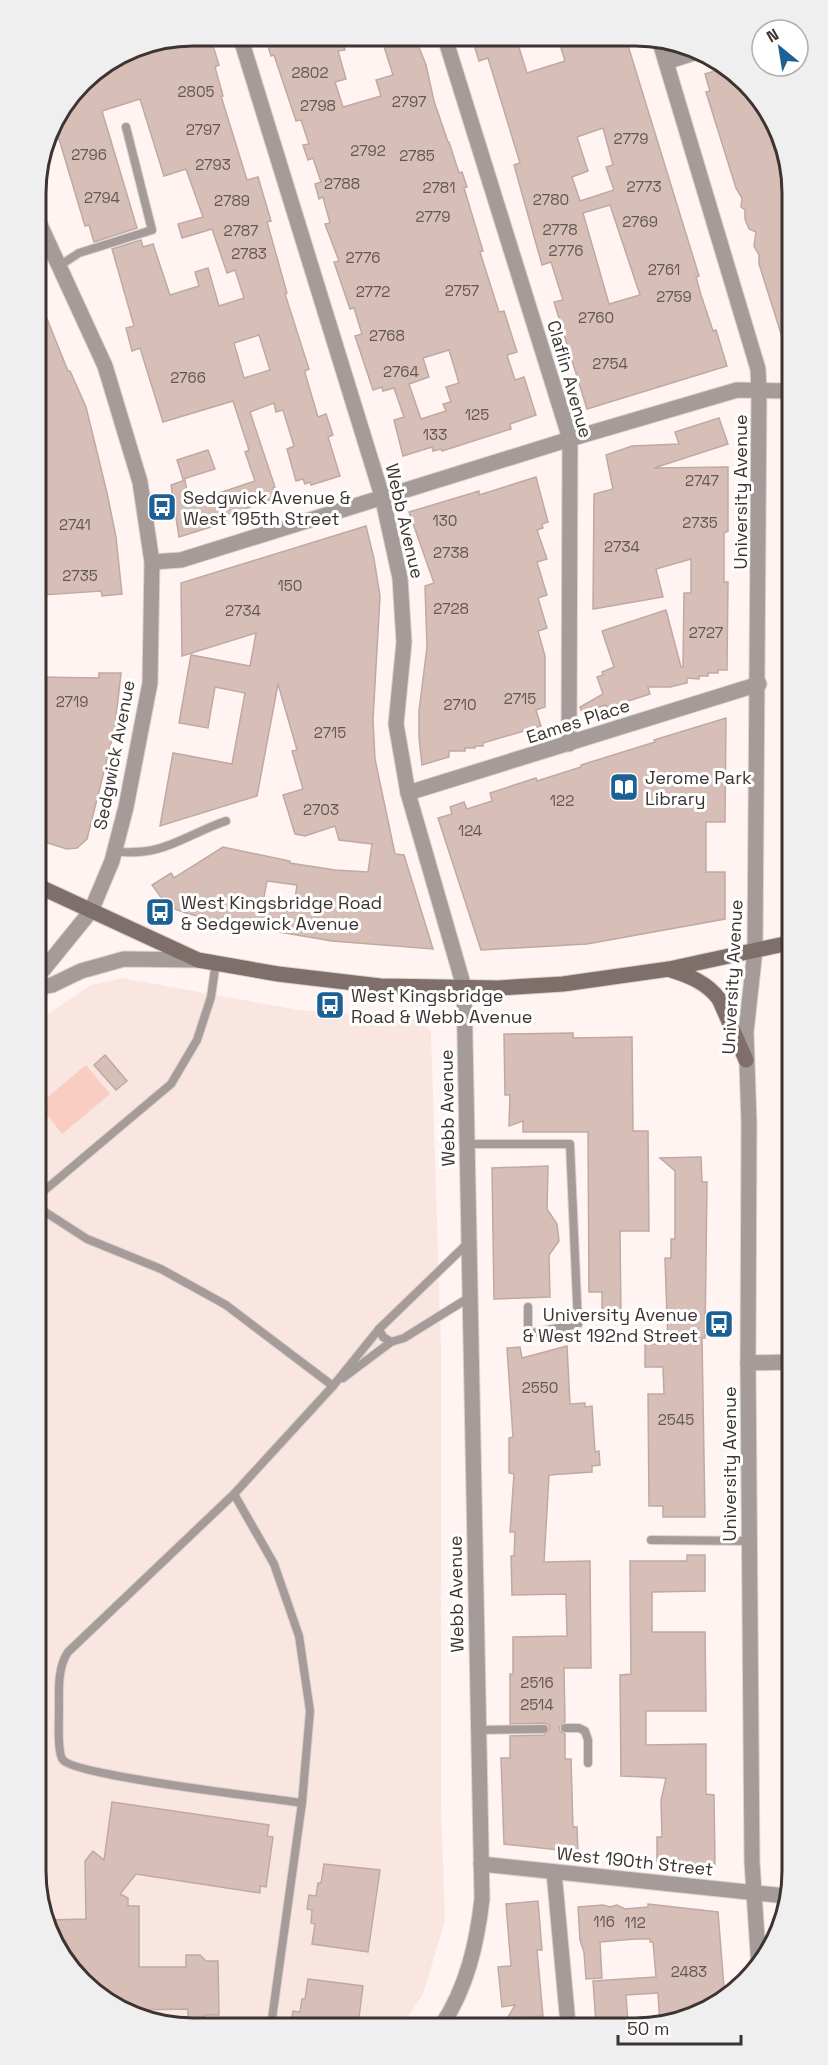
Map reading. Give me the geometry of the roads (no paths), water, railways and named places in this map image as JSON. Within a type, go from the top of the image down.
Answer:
[{"type":"main road","points":[[47,890],[198,960],[278,974],[380,986],[498,988],[563,984],[669,969],[782,945]]},
{"type":"main road","points":[[669,969],[694,977],[714,992],[746,1060]]},
{"type":"street","name":"Webb Avenue","points":[[243,46],[382,496],[400,578],[404,642],[396,724],[408,794],[464,987],[481,1909],[471,1961],[461,1989],[446,2018]]},
{"type":"street","name":"Claflin Avenue","points":[[447,46],[570,439],[569,744]]},
{"type":"street","name":"University Avenue","points":[[662,49],[758,369],[759,684],[755,950],[746,1032],[749,1124],[748,1363],[752,1862],[758,1951]]},
{"type":"street","points":[[666,62],[686,56]]},
{"type":"street","name":"Sedgwick Avenue","points":[[47,240],[105,366],[140,482],[152,562],[150,683],[126,807],[114,852],[91,910],[47,966]]},
{"type":"street","points":[[152,562],[181,560],[382,496],[736,390],[782,391]]},
{"type":"street","name":"Eames Place","points":[[408,794],[759,684]]},
{"type":"street","points":[[47,986],[81,971],[124,959],[198,960]]},
{"type":"street","points":[[748,1363],[781,1362]]},
{"type":"street","name":"West 190th Street","points":[[481,1864],[779,1895]]},
{"type":"street","points":[[554,1872],[567,2018]]},
{"type":"lane","points":[[59,266],[79,253],[152,230],[126,127]]},
{"type":"lane","points":[[114,852],[160,848],[226,820]]},
{"type":"lane","points":[[46,1189],[171,1084],[197,1040],[211,997],[216,962]]},
{"type":"lane","points":[[467,1144],[570,1144],[578,1324],[528,1334],[528,1307]]},
{"type":"lane","points":[[46,1213],[87,1239],[161,1269],[226,1305],[333,1386]]},
{"type":"lane","points":[[302,1803],[96,1772],[67,1763],[61,1756],[59,1688],[62,1664],[69,1652],[234,1494],[333,1386],[378,1329],[469,1242]]},
{"type":"lane","points":[[333,1386],[391,1342],[404,1338],[470,1297]]},
{"type":"lane","points":[[378,1329],[383,1337],[391,1342]]},
{"type":"lane","points":[[234,1494],[274,1564],[299,1636],[310,1711],[302,1803],[272,2018]]},
{"type":"lane","points":[[651,1540],[749,1541]]},
{"type":"lane","points":[[565,1728],[579,1728],[585,1731],[588,1740],[588,1763]]},
{"type":"lane","points":[[478,1730],[544,1729]]},
{"type":"place","name":"Sedgwick Avenue & West 195th Street","points":[[162,507]]},
{"type":"place","name":"Jerome Park Library","points":[[624,787]]},
{"type":"place","name":"West Kingsbridge Road & Sedgewick Avenue","points":[[160,912]]},
{"type":"place","name":"West Kingsbridge Road & Webb Avenue","points":[[330,1005]]},
{"type":"place","name":"University Avenue & West 192nd Street","points":[[719,1324]]}]
